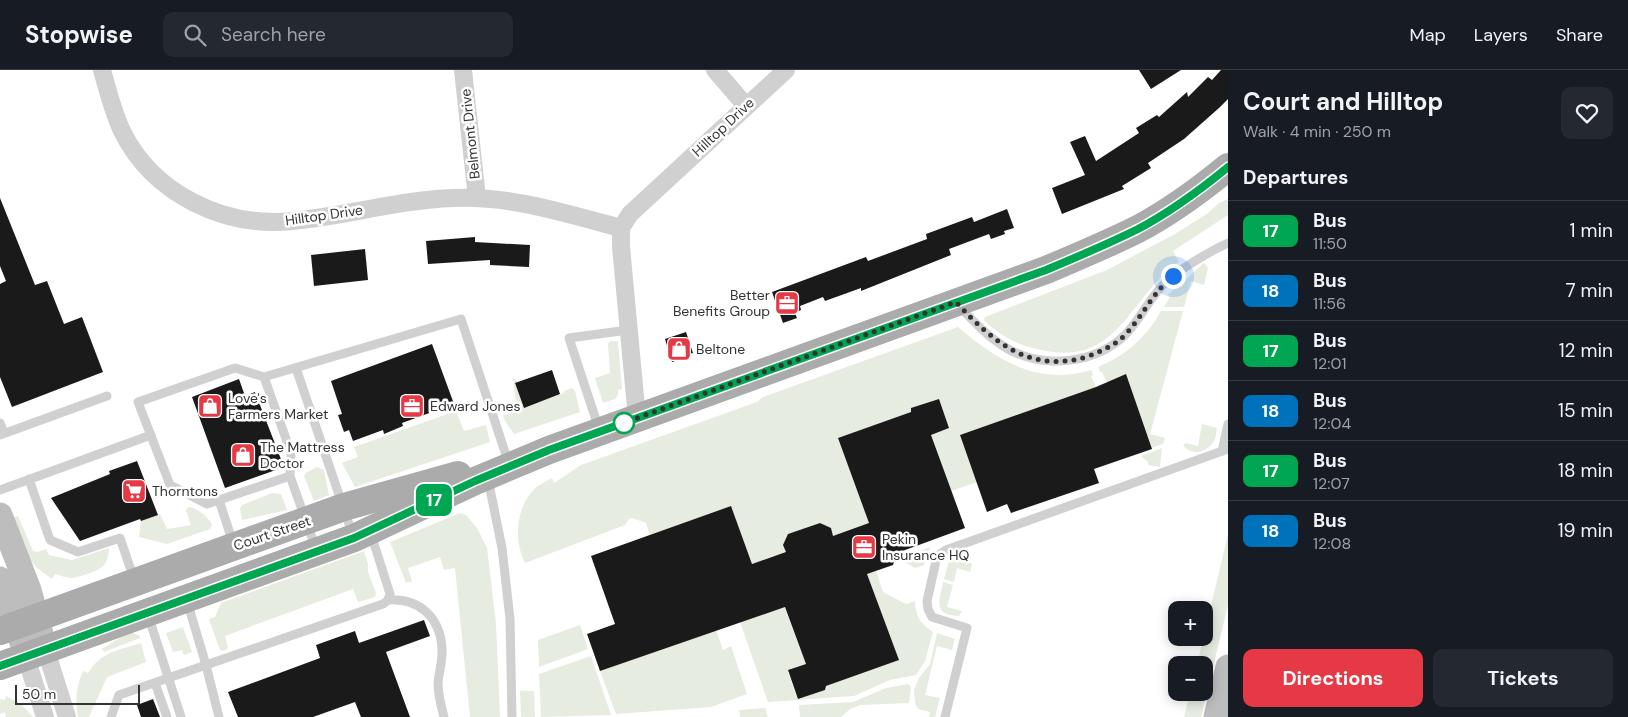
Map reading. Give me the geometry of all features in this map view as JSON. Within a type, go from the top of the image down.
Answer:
[{"type":"main road","name":"Court Street","points":[[27,637],[147,613],[317,552],[362,535],[501,468],[1046,270],[1113,241],[1166,212],[1228,167]]},
{"type":"main road","name":"Court Street","points":[[0,666],[27,637],[135,582],[344,507],[501,468]]},
{"type":"street","name":"Hilltop Drive","points":[[102,70],[122,132],[136,155],[166,186],[200,207],[213,211],[246,220],[286,222],[440,199],[477,198],[533,206],[621,228],[630,214],[786,70]]},
{"type":"street","name":"Belmont Drive","points":[[464,70],[477,198]]},
{"type":"street","points":[[715,70],[746,106]]},
{"type":"street","points":[[621,228],[621,247],[637,418]]},
{"type":"street","points":[[0,515],[29,590],[27,637],[45,717]]},
{"type":"street","points":[[0,579],[67,717]]},
{"type":"street","points":[[1216,717],[1228,668]]},
{"type":"lane","points":[[956,302],[980,328],[1009,349],[1027,357],[1045,360],[1062,362],[1079,359],[1112,346],[1137,321],[1166,281],[1228,242]]},
{"type":"lane","points":[[290,476],[207,504],[170,484],[138,402],[235,368],[264,376],[461,319],[501,468],[502,548],[509,610],[512,717]]},
{"type":"lane","points":[[600,431],[569,338],[628,330]]},
{"type":"lane","points":[[111,717],[119,695],[383,604],[388,600],[390,594],[388,584],[362,535],[344,507],[296,368]]},
{"type":"lane","points":[[264,376],[291,453],[290,476],[317,552]]},
{"type":"lane","points":[[0,423],[2,434],[107,396]]},
{"type":"lane","points":[[945,717],[967,628],[932,616],[928,609],[928,601],[939,555],[946,550],[1225,450],[1228,424]]},
{"type":"lane","points":[[0,490],[151,435]]},
{"type":"lane","points":[[29,479],[50,540],[78,552],[120,538],[135,582]]},
{"type":"lane","points":[[219,500],[234,546]]},
{"type":"lane","points":[[186,599],[219,717]]},
{"type":"lane","points":[[388,600],[400,599],[415,604],[433,619],[442,647],[438,685],[444,717]]},
{"type":"lane","points":[[147,613],[181,717]]},
{"type":"lane","points":[[155,683],[167,717]]},
{"type":"shaded area","points":[[1228,199],[1228,215],[1173,251],[1179,262],[1161,277],[1119,327],[1104,340],[1086,349],[1065,353],[1037,349],[1002,335],[984,320],[985,317],[1107,270],[1175,234],[1208,213],[1219,203]]},
{"type":"shaded area","points":[[1204,263],[1208,268],[1204,285],[1191,281],[1184,307],[1164,307],[1170,297],[1168,295]]},
{"type":"shaded area","points":[[1161,311],[1183,311],[1150,434],[1165,438],[1163,444],[1151,448],[1098,367],[1108,363],[1134,345],[1149,329]]},
{"type":"shaded area","points":[[958,327],[988,350],[1020,367],[1053,375],[1091,370],[1093,375],[1091,376],[1096,387],[960,435],[977,482],[951,491],[931,435],[947,429],[948,426],[940,401],[936,400],[912,408],[911,412],[841,437],[839,440],[869,523],[834,538],[831,528],[820,523],[788,534],[789,560],[773,556],[752,564],[731,506],[650,535],[646,523],[632,518],[625,525],[525,563],[521,554],[518,533],[521,512],[531,493],[538,486],[552,478],[554,483],[581,465]]},
{"type":"shaded area","points":[[610,341],[618,341],[622,389],[618,390],[618,395],[615,399],[603,403],[595,378],[610,373],[608,344]]},
{"type":"shaded area","points":[[513,378],[518,382],[515,384],[524,407],[564,393],[564,391],[572,388],[575,391],[580,412],[514,434],[503,415],[517,412]]},
{"type":"shaded area","points":[[456,411],[464,431],[486,425],[490,442],[355,487],[342,463],[358,457],[354,447]]},
{"type":"shaded area","points":[[1202,424],[1217,428],[1216,436],[1212,444],[1205,450],[1193,452],[1183,445],[1186,443],[1198,446]]},
{"type":"shaded area","points":[[1162,448],[1160,467],[1148,465],[1148,462],[1141,456]]},
{"type":"shaded area","points":[[317,467],[324,470],[329,495],[314,501],[304,476]]},
{"type":"shaded area","points":[[272,493],[281,494],[287,510],[242,520],[240,509],[242,505]]},
{"type":"shaded area","points":[[188,507],[195,509],[205,516],[212,525],[210,529],[167,544],[139,537],[141,521],[160,514],[167,529],[191,525],[186,510]]},
{"type":"shaded area","points":[[460,513],[466,515],[477,528],[487,548],[496,624],[500,717],[470,717],[455,568],[444,570],[440,557],[408,568],[412,581],[406,583],[390,542]]},
{"type":"shaded area","points":[[18,516],[33,551],[38,552],[46,549],[49,555],[72,560],[109,548],[104,565],[100,569],[82,576],[67,578],[55,574],[52,579],[37,568],[29,559],[12,518]]},
{"type":"shaded area","points":[[1228,534],[1228,605],[1213,667],[1213,656],[1199,656],[1201,646],[1213,646],[1212,601]]},
{"type":"shaded area","points":[[930,547],[924,565],[915,568],[899,559]]},
{"type":"shaded area","points":[[364,551],[368,572],[376,593],[375,597],[358,602],[353,589],[225,636],[228,648],[224,651],[220,650],[209,619],[215,617],[221,603]]},
{"type":"shaded area","points":[[955,557],[963,558],[972,564],[970,572],[957,568],[954,582],[944,579],[949,561]]},
{"type":"shaded area","points":[[876,571],[883,592],[906,604],[915,601],[919,619],[933,632],[925,661],[916,675],[890,680],[854,696],[768,702],[740,622],[778,590],[806,664],[790,669],[788,673],[797,697],[800,698],[825,690],[826,686],[896,661],[898,658],[867,574]]},
{"type":"shaded area","points":[[943,582],[953,585],[947,607],[962,611],[959,616],[945,613],[941,610],[939,601]]},
{"type":"shaded area","points":[[580,625],[588,649],[539,667],[538,640]]},
{"type":"shaded area","points":[[183,627],[192,652],[184,655],[182,650],[173,652],[166,633]]},
{"type":"shaded area","points":[[716,630],[723,650],[731,646],[747,694],[711,707],[616,714],[600,671]]},
{"type":"shaded area","points":[[129,632],[139,635],[140,638],[104,652],[102,649]]},
{"type":"shaded area","points":[[937,633],[955,639],[952,650],[937,646],[925,695],[940,698],[935,717],[929,717],[930,712],[918,709],[915,703],[914,690],[919,678],[930,664]]},
{"type":"shaded area","points":[[141,643],[146,662],[107,677],[89,717],[78,717],[77,694],[83,671],[88,673],[99,660],[117,650]]},
{"type":"shaded area","points":[[591,656],[611,715],[541,717],[539,674]]},
{"type":"shaded area","points":[[908,684],[911,687],[909,703],[860,705],[850,709],[841,717],[800,717],[799,705],[853,702],[886,688]]},
{"type":"shaded area","points":[[520,691],[534,691],[535,717],[521,717]]},
{"type":"shaded area","points":[[6,696],[21,704],[33,717],[6,717],[5,712],[0,714],[0,699],[5,700]]},
{"type":"shaded area","points":[[1188,701],[1205,701],[1201,717],[1184,717]]},
{"type":"shaded area","points":[[765,708],[768,717],[740,717],[739,710]]},
{"type":"building","points":[[1139,70],[1181,70],[1151,89]]},
{"type":"building","points":[[1221,70],[1228,70],[1228,99],[1219,108],[1184,139],[1148,163],[1151,168],[1122,186],[1124,189],[1062,214],[1052,188],[1085,175],[1070,142],[1085,136],[1096,161],[1139,133],[1136,128],[1157,115],[1159,117],[1187,92],[1188,97],[1208,77],[1212,80]]},
{"type":"building","points":[[0,198],[35,285],[47,281],[64,324],[82,317],[103,372],[12,407],[0,377],[0,284],[6,281],[0,266]]},
{"type":"building","points":[[1007,209],[1014,228],[1004,231],[1005,234],[991,239],[989,234],[949,249],[951,255],[861,291],[861,288],[825,301],[823,297],[800,306],[801,310],[795,313],[797,318],[783,323],[772,292],[866,257],[868,261],[927,239],[926,234],[972,217],[974,222]]},
{"type":"building","points":[[475,237],[475,242],[530,245],[529,267],[490,265],[490,260],[428,264],[426,241]]},
{"type":"building","points":[[365,249],[368,280],[314,286],[311,255]]},
{"type":"building","points":[[686,332],[693,353],[689,354],[690,356],[672,362],[665,339]]},
{"type":"building","points":[[432,344],[454,404],[402,423],[403,426],[384,434],[383,430],[353,441],[349,430],[344,432],[338,415],[342,414],[331,381]]},
{"type":"building","points":[[552,370],[560,394],[524,408],[515,383]]},
{"type":"building","points":[[1126,374],[1152,449],[1094,469],[1099,483],[1011,513],[1007,504],[987,512],[960,435],[1096,387]]},
{"type":"building","points":[[239,379],[245,396],[255,392],[284,467],[225,488],[192,397]]},
{"type":"building","points":[[939,399],[949,428],[931,435],[965,528],[897,553],[893,565],[867,574],[899,660],[826,686],[825,690],[798,699],[788,670],[806,664],[785,607],[600,671],[587,634],[615,624],[591,556],[731,506],[752,564],[786,552],[783,545],[788,534],[820,523],[831,528],[833,536],[869,523],[838,438],[911,412],[911,408]]},
{"type":"building","points":[[137,461],[158,515],[141,521],[140,519],[80,541],[51,498],[110,474],[109,471]]},
{"type":"building","points":[[424,620],[430,636],[386,652],[410,717],[361,717],[355,702],[313,717],[238,717],[228,692],[320,658],[316,645],[355,631],[359,643]]},
{"type":"building","points":[[153,699],[160,717],[141,717],[137,705]]},
{"type":"bus line","name":"17","points":[[0,666],[46,651],[370,532],[475,481],[549,450],[1046,270],[1104,246],[1140,228],[1207,184],[1228,167]]},
{"type":"place","name":"Better Benefits Group","points":[[787,303]]},
{"type":"place","name":"Beltone","points":[[679,349]]},
{"type":"place","name":"Love's Farmers Market","points":[[210,406]]},
{"type":"place","name":"Edward Jones","points":[[412,406]]},
{"type":"place","name":"The Mattress Doctor","points":[[243,455]]},
{"type":"place","name":"Thorntons","points":[[134,491]]},
{"type":"place","name":"Pekin Insurance HQ","points":[[864,547]]},
{"type":"route","points":[[624,423],[618,425],[956,302],[980,328],[1009,349],[1027,357],[1045,360],[1062,362],[1079,359],[1112,346],[1124,336],[1160,288],[1173,276]]}]
